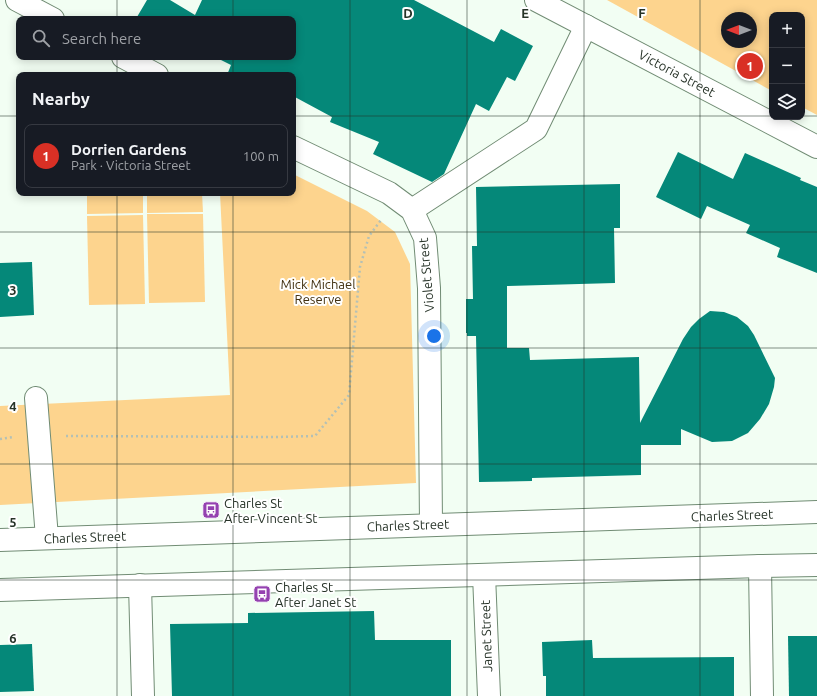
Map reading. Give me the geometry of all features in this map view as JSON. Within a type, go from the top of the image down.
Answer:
[{"type":"main road","points":[[17,0],[47,16]]},
{"type":"main road","name":"Victoria Street","points":[[536,0],[817,147]]},
{"type":"main road","points":[[296,148],[389,193],[405,205],[536,129],[586,26]]},
{"type":"main road","points":[[129,60],[151,72]]},
{"type":"main road","name":"Violet Street","points":[[405,205],[425,238],[429,288],[431,525]]},
{"type":"main road","points":[[36,398],[47,538]]},
{"type":"main road","name":"Charles Street","points":[[0,540],[817,512]]},
{"type":"main road","points":[[0,590],[817,565]]},
{"type":"main road","points":[[760,566],[762,696]]},
{"type":"main road","name":"Janet Street","points":[[484,575],[489,696]]},
{"type":"main road","points":[[140,585],[143,696]]},
{"type":"path","points":[[0,439],[27,436],[315,436],[349,395],[360,267],[369,236],[381,220],[405,205]]},
{"type":"green space","points":[[607,0],[817,0],[817,115],[805,109],[805,12],[769,12],[769,89]]},
{"type":"green space","name":"Mick Michael Reserve","points":[[296,176],[367,211],[395,232],[410,264],[416,483],[0,505],[0,406],[230,395],[220,196],[296,196]]},
{"type":"green space","points":[[87,196],[143,196],[143,213],[87,214]]},
{"type":"green space","points":[[147,196],[202,196],[203,212],[147,213]]},
{"type":"green space","points":[[147,214],[203,214],[205,302],[149,303]]},
{"type":"green space","points":[[143,215],[145,304],[89,305],[87,216]]},
{"type":"building","points":[[147,0],[170,0],[195,15],[202,0],[414,0],[494,42],[501,29],[533,46],[515,81],[507,77],[489,111],[476,104],[444,174],[432,182],[373,154],[379,142],[330,122],[332,117],[296,98],[296,72],[228,72],[231,65],[221,60],[296,60],[296,16],[138,16]]},
{"type":"building","points":[[678,152],[733,179],[745,153],[801,178],[800,180],[817,187],[817,273],[777,257],[780,248],[746,233],[750,225],[707,206],[701,219],[656,197]]},
{"type":"building","points":[[620,184],[620,228],[614,228],[615,283],[507,286],[507,348],[529,348],[530,360],[639,357],[640,423],[683,339],[691,327],[710,311],[724,312],[737,317],[748,326],[754,335],[775,378],[769,404],[760,419],[748,433],[732,441],[712,442],[681,429],[681,445],[641,445],[641,475],[532,478],[532,481],[479,482],[476,336],[467,336],[466,333],[466,299],[473,299],[472,246],[477,246],[476,187]]},
{"type":"building","points":[[32,262],[34,315],[0,317],[0,263]]},
{"type":"building","points":[[374,611],[375,640],[451,640],[451,696],[172,696],[170,624],[248,623],[248,613]]},
{"type":"building","points":[[788,636],[817,636],[817,696],[789,696]]},
{"type":"building","points":[[592,640],[593,658],[734,657],[734,696],[546,696],[546,676],[543,676],[542,642]]},
{"type":"building","points":[[32,644],[34,691],[0,692],[0,645]]},
{"type":"place","name":"Dorrien Gardens","points":[[750,66]]},
{"type":"place","name":"Charles St After Vincent St","points":[[211,510]]},
{"type":"place","name":"Charles St After Janet St","points":[[262,594]]}]
